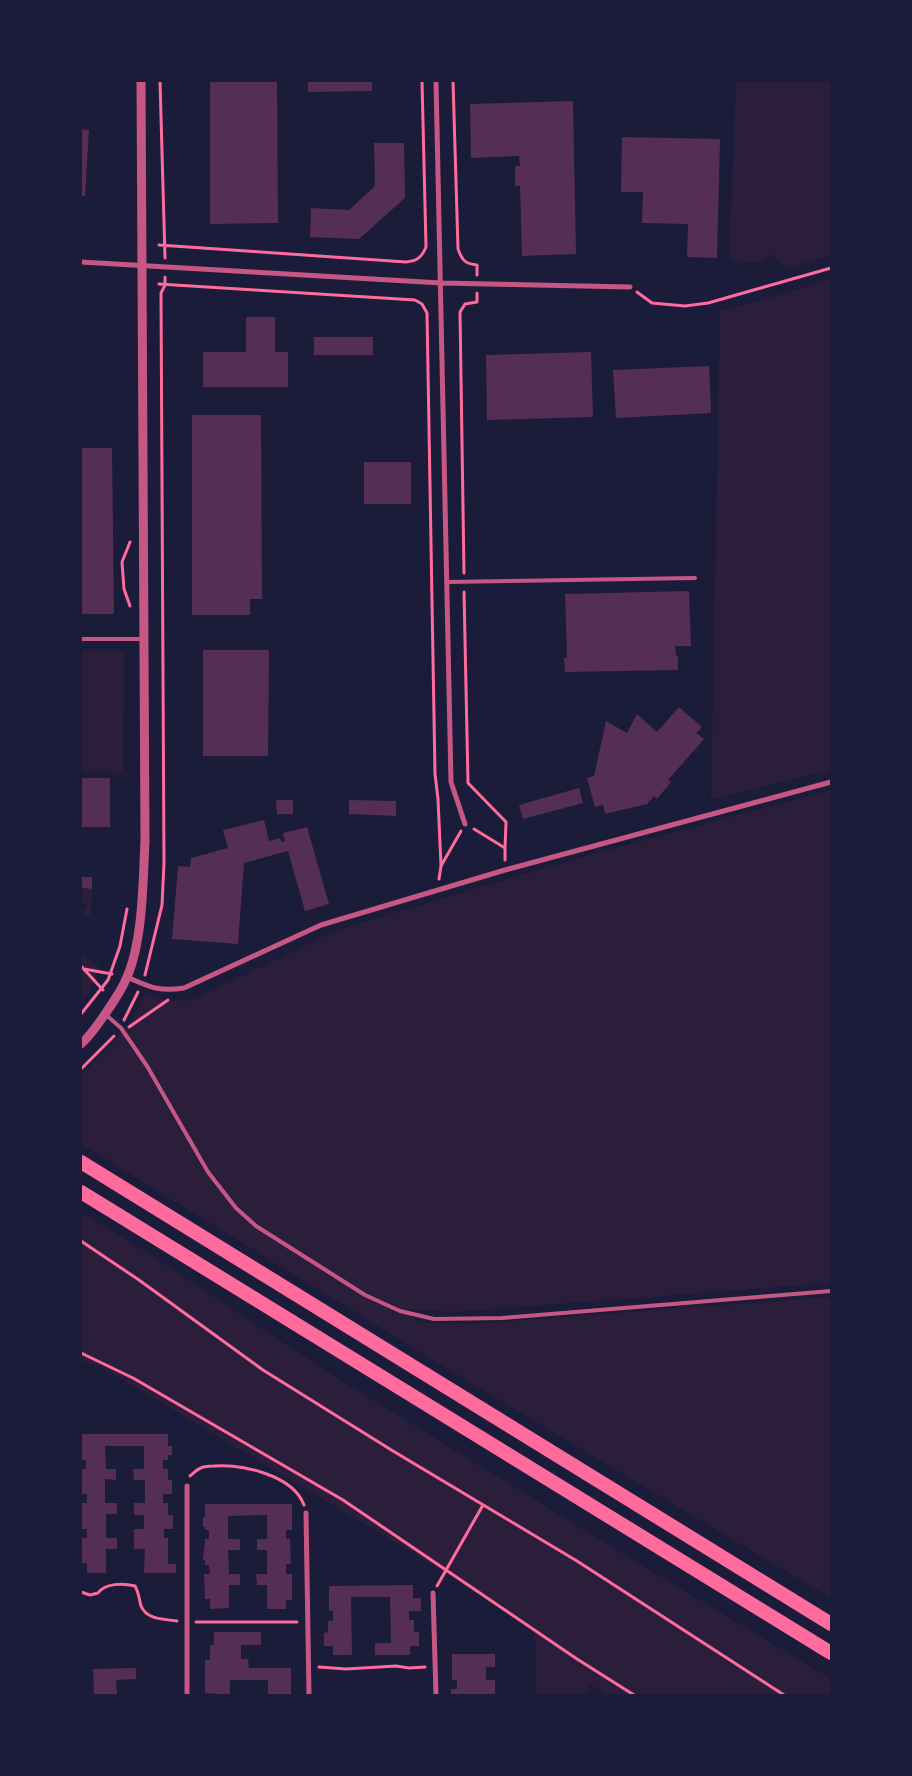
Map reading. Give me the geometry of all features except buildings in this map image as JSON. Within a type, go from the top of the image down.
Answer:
[{"type":"highway","points":[[81,1162],[831,1624]]},
{"type":"highway","points":[[81,1192],[831,1653]]},
{"type":"street","points":[[81,1044],[88,1038],[105,1014],[127,977],[136,944],[142,895],[144,840],[141,81]]},
{"type":"street","points":[[436,81],[451,782],[465,824]]},
{"type":"street","points":[[81,262],[441,283],[630,287]]},
{"type":"street","points":[[127,977],[155,989],[184,988],[321,925],[505,870],[831,782]]},
{"type":"street","points":[[187,1486],[187,1695]]},
{"type":"street","points":[[306,1513],[309,1695]]},
{"type":"street","points":[[433,1593],[436,1695]]},
{"type":"lane","points":[[448,582],[695,578]]},
{"type":"lane","points":[[81,639],[143,639]]},
{"type":"lane","points":[[105,1014],[121,1028],[147,1066],[208,1172],[236,1208],[256,1226],[365,1296],[400,1311],[434,1318],[502,1318],[831,1291]]},
{"type":"path","points":[[158,245],[406,262],[415,261],[423,254],[426,247],[422,81]]},
{"type":"path","points":[[453,81],[458,249],[462,259],[468,264],[477,265],[477,302],[465,304],[460,312],[468,783],[506,822],[505,870]]},
{"type":"path","points":[[630,287],[652,303],[685,306],[708,303],[831,268]]},
{"type":"path","points":[[159,284],[416,300],[422,304],[426,313],[435,764],[438,799],[439,879],[441,889]]},
{"type":"path","points":[[440,866],[465,824],[505,848]]},
{"type":"path","points":[[83,968],[127,977]]},
{"type":"path","points":[[83,968],[113,1002]]},
{"type":"path","points":[[121,1028],[128,1028],[184,988]]},
{"type":"path","points":[[81,1014],[103,989]]},
{"type":"path","points":[[81,1241],[139,1280],[263,1370],[577,1561],[784,1695]]},
{"type":"path","points":[[81,1353],[133,1378],[343,1500],[577,1659],[634,1695]]},
{"type":"path","points":[[187,1486],[190,1476],[198,1469],[205,1467],[222,1465],[250,1468],[275,1478],[297,1492],[306,1513]]},
{"type":"path","points":[[433,1593],[483,1505]]},
{"type":"path","points":[[81,1592],[90,1595],[98,1593],[107,1585],[134,1586],[138,1592],[142,1607],[153,1618],[187,1622],[308,1622]]},
{"type":"path","points":[[309,1665],[334,1668],[436,1667]]},
{"type":"shaded area","points":[[736,81],[831,81],[831,255],[788,268],[769,254],[761,262],[729,261]]},
{"type":"shaded area","points":[[831,279],[831,770],[711,800],[720,311]]},
{"type":"shaded area","points":[[81,651],[124,651],[123,773],[81,772]]},
{"type":"shaded area","points":[[831,790],[831,1283],[455,1312],[406,1309],[419,1323],[470,1324],[831,1297],[831,1598],[464,1379],[81,1144],[81,1075],[129,1025],[145,993],[166,1001],[193,1000],[334,931],[589,855]]},
{"type":"shaded area","points":[[81,877],[92,877],[91,918],[83,913],[88,905],[81,901]]},
{"type":"shaded area","points":[[81,953],[99,966],[89,994],[81,1001]]},
{"type":"shaded area","points":[[81,1212],[138,1247],[334,1376],[831,1679],[831,1695],[607,1695],[589,1684],[588,1695],[536,1695],[535,1631],[441,1570],[105,1369],[81,1360]]}]
